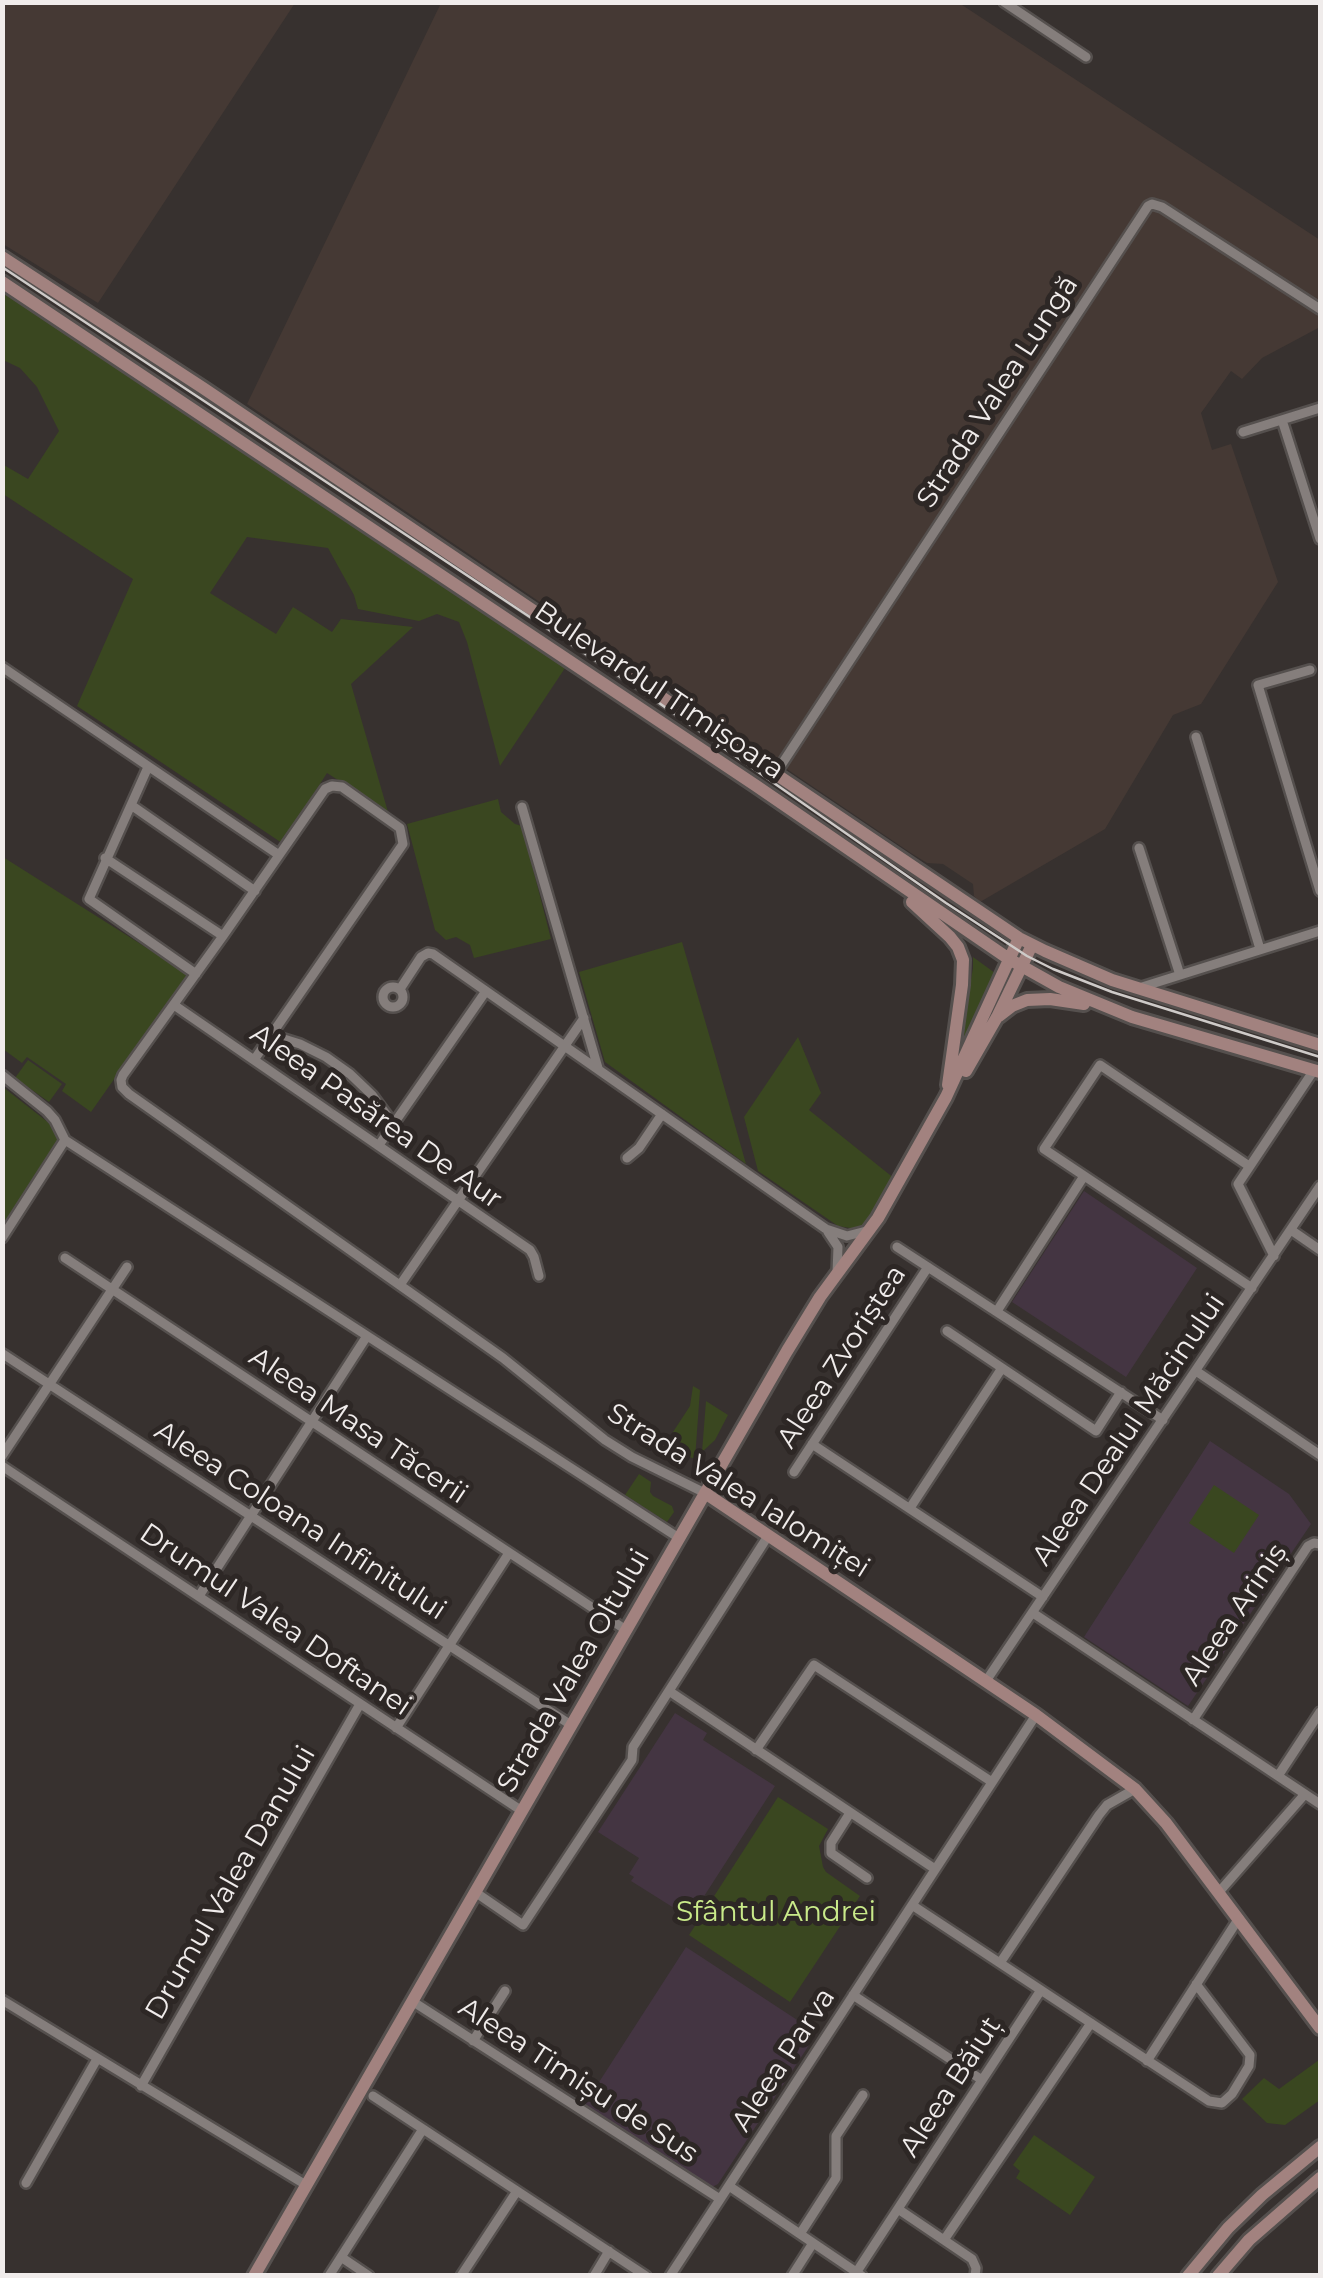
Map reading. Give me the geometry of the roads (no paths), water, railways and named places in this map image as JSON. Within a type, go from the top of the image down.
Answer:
[{"type":"main road","name":"Bulevardul Timișoara","points":[[2,257],[1025,941],[1138,989],[1320,1045]]},
{"type":"main road","name":"Bulevardul Timișoara","points":[[2,282],[756,785],[1015,963],[1106,1007],[1318,1071]]},
{"type":"main road","points":[[380,534],[392,516]]},
{"type":"main road","points":[[877,870],[950,937],[964,960],[946,1098]]},
{"type":"main road","points":[[940,913],[952,894]]},
{"type":"main road","name":"Strada Valea Oltului","points":[[254,2276],[811,1310],[871,1230],[946,1098],[1025,941]]},
{"type":"main road","name":"Strada Valea Oltului","points":[[946,1098],[997,1018],[1015,963]]},
{"type":"main road","points":[[997,1018],[1026,1000],[1050,999],[1106,1007]]},
{"type":"main road","name":"Strada Valea Ialomiței","points":[[705,1493],[1036,1714],[1134,1789],[1166,1823],[1318,2021]]},
{"type":"main road","points":[[1188,2276],[1262,2194],[1320,2146]]},
{"type":"main road","points":[[1218,2276],[1249,2240],[1320,2178]]},
{"type":"street","points":[[1004,2],[1086,56]]},
{"type":"street","name":"Strada Valea Lungă","points":[[776,773],[1148,206],[1162,206],[1320,309]]},
{"type":"street","points":[[1243,432],[1320,408]]},
{"type":"street","points":[[1282,420],[1320,540]]},
{"type":"street","points":[[2,668],[279,855]]},
{"type":"street","points":[[1310,670],[1258,685],[1320,892]]},
{"type":"street","points":[[1196,737],[1260,949]]},
{"type":"street","points":[[148,767],[88,896],[91,902],[196,974]]},
{"type":"street","points":[[174,1005],[325,789],[342,787],[400,828],[403,844],[254,1060]]},
{"type":"street","points":[[130,804],[255,891]]},
{"type":"street","points":[[522,807],[599,1070]]},
{"type":"street","points":[[1140,848],[1180,974]]},
{"type":"street","points":[[105,858],[223,936]]},
{"type":"street","points":[[1138,989],[1320,931]]},
{"type":"street","points":[[400,989],[421,958],[433,954],[826,1230],[847,1236],[871,1230]]},
{"type":"street","points":[[380,1145],[486,991]]},
{"type":"street","name":"Aleea Pasărea De Aur","points":[[174,1005],[530,1250],[539,1276]]},
{"type":"street","name":"Strada Valea Ialomiței","points":[[174,1005],[123,1075],[122,1087],[128,1094],[515,1366],[605,1440],[705,1493]]},
{"type":"street","points":[[400,1285],[584,1018]]},
{"type":"street","name":"Aleea Pasărea De Aur","points":[[270,1035],[313,1050],[350,1074],[394,1125]]},
{"type":"street","name":"Aleea Dealul Măcinului","points":[[1249,1166],[1100,1066],[1044,1149],[1252,1288]]},
{"type":"street","points":[[1274,1256],[1239,1188],[1240,1180],[1318,1071]]},
{"type":"street","points":[[2,1076],[47,1111],[65,1140],[679,1538]]},
{"type":"street","points":[[627,1158],[639,1148],[662,1114]]},
{"type":"street","points":[[2,1238],[65,1140]]},
{"type":"street","points":[[996,1312],[1084,1176]]},
{"type":"street","name":"Aleea Dealul Măcinului","points":[[986,1681],[1320,1186]]},
{"type":"street","points":[[826,1230],[838,1247],[836,1274]]},
{"type":"street","points":[[1291,1230],[1320,1250]]},
{"type":"street","name":"Aleea Zvoriștea","points":[[897,1247],[1164,1420]]},
{"type":"street","name":"Aleea Masa Tăcerii","points":[[66,1258],[626,1630]]},
{"type":"street","points":[[2,1456],[128,1267]]},
{"type":"street","name":"Aleea Zvoriștea","points":[[794,1472],[928,1267]]},
{"type":"street","name":"Aleea Dealul Măcinului","points":[[947,1331],[1096,1431],[1121,1392]]},
{"type":"street","points":[[200,1596],[367,1336]]},
{"type":"street","name":"Aleea Coloana Infinitului","points":[[3,1354],[571,1725]]},
{"type":"street","points":[[910,1508],[1002,1368]]},
{"type":"street","points":[[1196,1371],[1320,1455]]},
{"type":"street","name":"Aleea Dealul Măcinului","points":[[812,1444],[1043,1598]]},
{"type":"street","name":"Drumul Valea Doftanei","points":[[2,1466],[522,1811]]},
{"type":"street","points":[[475,1892],[523,1924],[632,1760],[632,1747],[768,1536]]},
{"type":"street","name":"Aleea Ariniș","points":[[1192,1720],[1308,1546],[1320,1544]]},
{"type":"street","points":[[396,1728],[510,1553]]},
{"type":"street","name":"Aleea Ariniș","points":[[1033,1613],[1320,1804]]},
{"type":"street","points":[[756,1750],[814,1665],[992,1782]]},
{"type":"street","points":[[669,1691],[935,1870]]},
{"type":"street","name":"Drumul Valea Danului","points":[[141,2086],[360,1704]]},
{"type":"street","points":[[1278,1776],[1320,1712]]},
{"type":"street","name":"Aleea Parva","points":[[670,2276],[1036,1714]]},
{"type":"street","points":[[1000,1962],[1098,1815],[1107,1804],[1134,1789]]},
{"type":"street","points":[[1219,1892],[1305,1794]]},
{"type":"street","points":[[850,1813],[832,1843],[831,1852],[867,1878]]},
{"type":"street","points":[[912,1904],[1147,2061],[1213,2103],[1222,2104],[1249,2066],[1250,2055],[1196,1984]]},
{"type":"street","points":[[1147,2061],[1238,1918]]},
{"type":"street","name":"Aleea Băiuț","points":[[858,2274],[1041,1990]]},
{"type":"street","points":[[473,2041],[505,1991]]},
{"type":"street","points":[[853,1995],[982,2080]]},
{"type":"street","points":[[2,2000],[306,2185]]},
{"type":"street","name":"Aleea Timișu de Sus","points":[[412,2001],[720,2199]]},
{"type":"street","points":[[944,2240],[1090,2023]]},
{"type":"street","points":[[26,2183],[97,2059]]},
{"type":"street","points":[[800,2234],[836,2178],[836,2136],[863,2094]]},
{"type":"street","points":[[373,2096],[646,2276]]},
{"type":"street","points":[[330,2276],[423,2129]]},
{"type":"street","points":[[728,2186],[858,2274]]},
{"type":"street","points":[[461,2276],[517,2191]]},
{"type":"street","points":[[898,2209],[972,2259],[975,2276]]},
{"type":"street","points":[[792,2276],[813,2243]]},
{"type":"street","points":[[594,2276],[609,2251]]},
{"type":"street","points":[[341,2258],[369,2276]]},
{"type":"tram line","points":[[2,267],[649,696],[1027,956],[1112,992],[1320,1057]]},
{"type":"park label","name":"Sfântul Andrei","points":[[776,1913]]}]
